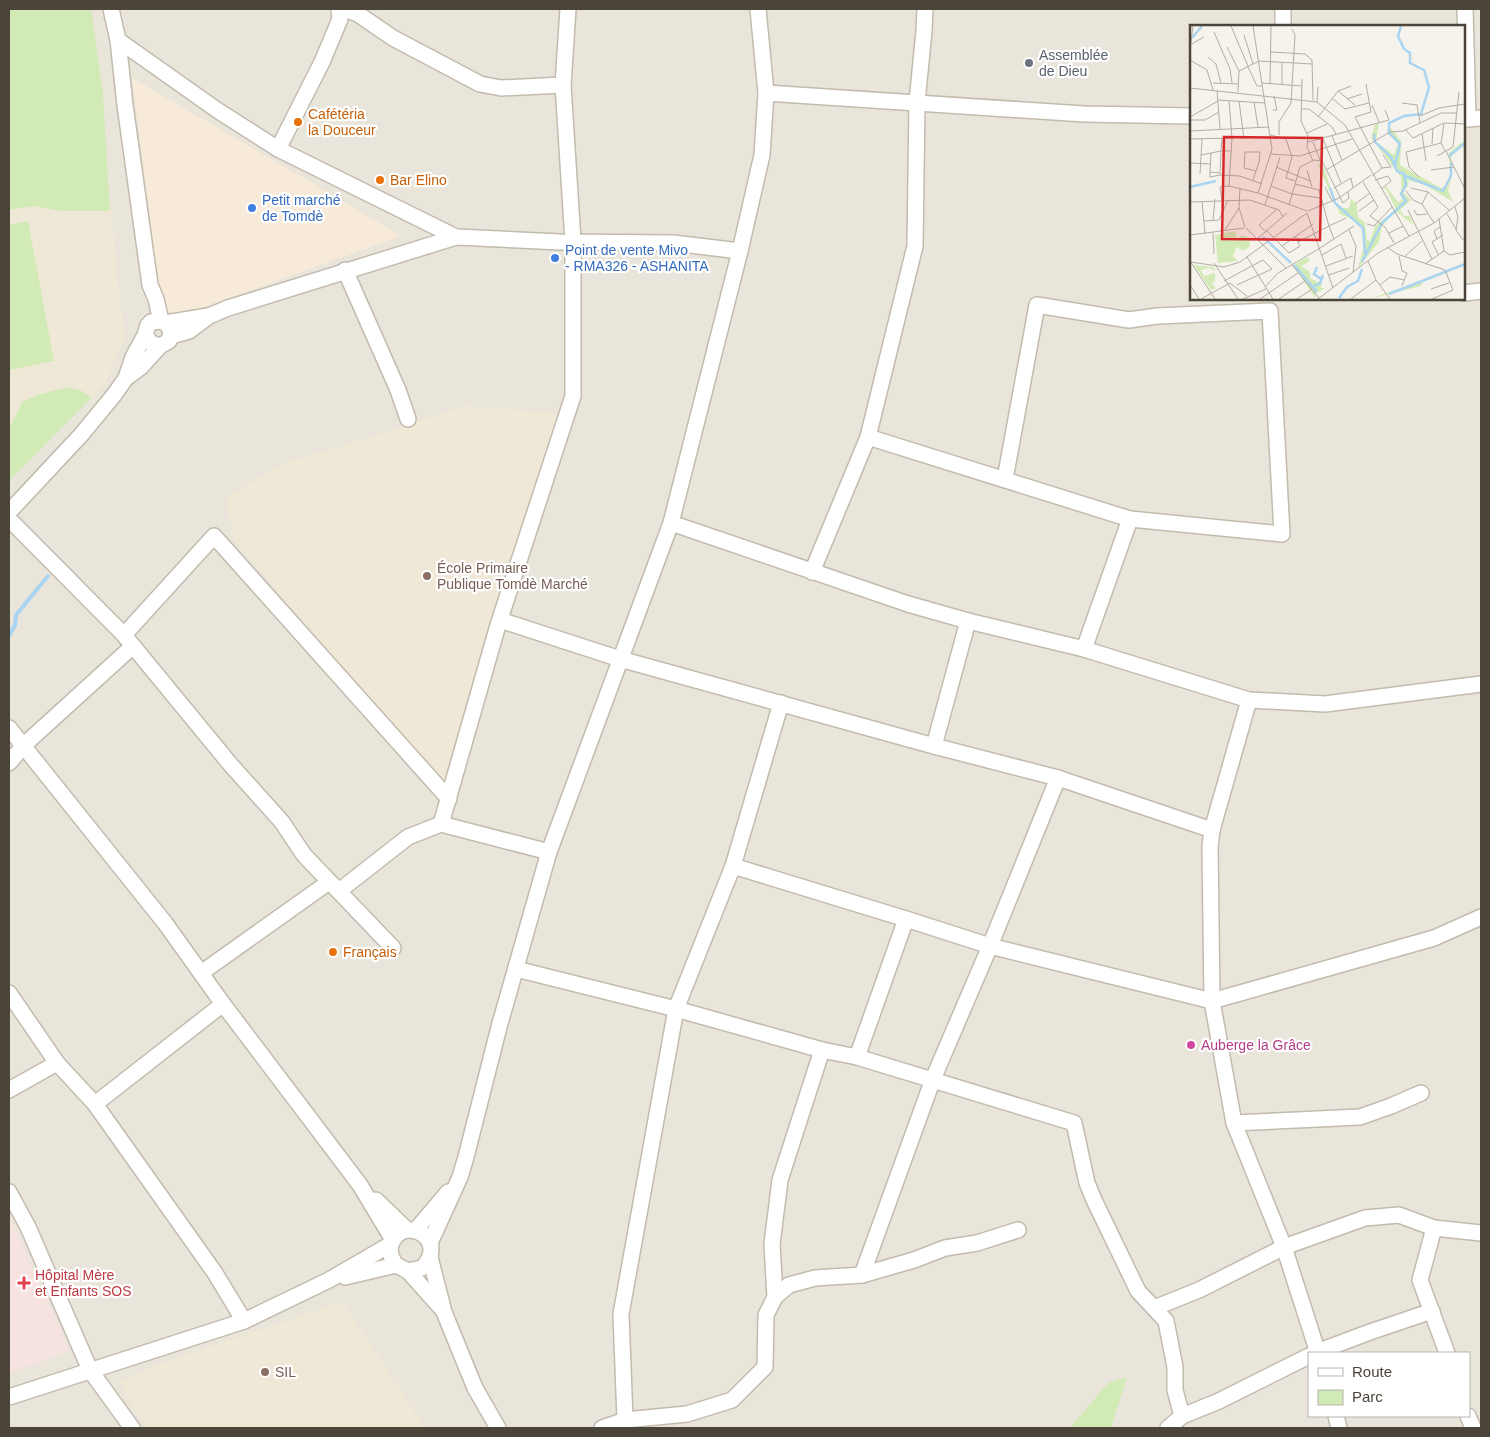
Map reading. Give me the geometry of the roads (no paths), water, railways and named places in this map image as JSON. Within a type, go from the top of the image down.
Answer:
[{"type":"street","points":[[111,9],[118,40],[124,105],[150,285],[156,299],[158,331]]},
{"type":"street","points":[[278,148],[322,62],[340,20],[341,9],[358,14],[393,38],[480,84],[501,88],[563,85]]},
{"type":"street","points":[[441,824],[500,620],[573,396],[573,241],[563,85],[568,9]]},
{"type":"street","points":[[329,1280],[402,1268],[422,1268],[460,1178],[549,852],[671,523],[740,251],[762,155],[766,93],[758,9]]},
{"type":"street","points":[[812,572],[868,437],[915,246],[917,102],[925,9]]},
{"type":"street","points":[[1283,9],[1283,25]]},
{"type":"street","points":[[1466,9],[1471,119]]},
{"type":"street","points":[[118,40],[216,110],[278,148],[456,237]]},
{"type":"street","points":[[766,93],[1084,114],[1190,116]]},
{"type":"street","points":[[9,512],[81,435],[126,378],[133,357],[158,331],[189,331],[209,316],[228,308],[456,237],[673,243],[740,251]]},
{"type":"street","points":[[345,270],[398,390],[408,419]]},
{"type":"street","points":[[1465,293],[1481,291]]},
{"type":"street","points":[[868,437],[1130,519],[1282,534],[1270,311],[1157,316],[1129,320],[1038,306],[1004,479]]},
{"type":"street","points":[[1084,649],[1130,519]]},
{"type":"street","points":[[9,520],[129,641],[230,764],[282,822],[304,855],[393,948]]},
{"type":"street","points":[[671,523],[908,604],[968,621],[1084,649],[1249,700],[1325,704],[1481,684]]},
{"type":"street","points":[[9,763],[24,745],[129,641],[214,536],[449,799]]},
{"type":"street","points":[[500,620],[620,659],[934,746],[1058,778],[1212,830]]},
{"type":"street","points":[[934,746],[968,621]]},
{"type":"street","points":[[1249,700],[1212,830],[1210,847],[1212,1001],[1234,1123],[1284,1248],[1314,1352]]},
{"type":"street","points":[[625,1420],[621,1314],[676,1009],[733,866],[781,703]]},
{"type":"street","points":[[9,728],[165,923],[223,1004],[360,1185],[392,1242],[390,1254],[444,1312]]},
{"type":"street","points":[[862,1275],[933,1079],[990,946],[1058,778]]},
{"type":"street","points":[[200,973],[408,837],[441,824],[549,852]]},
{"type":"street","points":[[733,866],[990,946],[1212,1001],[1434,938],[1481,917]]},
{"type":"street","points":[[857,1057],[906,919]]},
{"type":"street","points":[[516,969],[676,1009],[822,1050],[857,1057],[1074,1123],[1087,1183],[1094,1200],[1138,1291],[1166,1321],[1175,1367],[1174,1390],[1182,1416]]},
{"type":"street","points":[[9,993],[57,1063],[95,1104],[215,1273],[244,1321]]},
{"type":"street","points":[[95,1104],[223,1004]]},
{"type":"street","points":[[775,1297],[772,1244],[780,1180],[822,1050]]},
{"type":"street","points":[[9,1090],[57,1063]]},
{"type":"street","points":[[1234,1123],[1360,1117],[1421,1093]]},
{"type":"street","points":[[411,1231],[460,1178]]},
{"type":"street","points":[[360,1185],[411,1231]]},
{"type":"street","points":[[9,1192],[28,1227],[90,1370],[132,1428]]},
{"type":"street","points":[[1154,1308],[1199,1290],[1284,1248],[1365,1218],[1399,1215],[1434,1228],[1481,1233]]},
{"type":"street","points":[[1434,1228],[1420,1280],[1446,1352]]},
{"type":"street","points":[[602,1428],[625,1420],[687,1414],[732,1400],[765,1367],[766,1315],[775,1297],[789,1285],[815,1278],[862,1275],[914,1260],[945,1248],[977,1243],[1018,1230]]},
{"type":"street","points":[[9,1397],[244,1321],[329,1280],[392,1242],[401,1232],[411,1231],[423,1234],[430,1250],[444,1312],[475,1388],[498,1428]]},
{"type":"street","points":[[1317,1352],[1432,1312]]},
{"type":"street","points":[[1168,1428],[1182,1416],[1219,1401],[1308,1356]]},
{"type":"waterway","points":[[9,636],[15,625],[16,615],[48,576]]},
{"type":"place","name":"Assemblée de Dieu","points":[[1029,63]]},
{"type":"place","name":"Cafétéria la Douceur","points":[[298,122]]},
{"type":"place","name":"Bar Elino","points":[[380,180]]},
{"type":"place","name":"Petit marché de Tomdè","points":[[252,208]]},
{"type":"place","name":"Point de vente Mivo - RMA326 - ASHANITA","points":[[555,258]]},
{"type":"place","name":"École Primaire Publique Tomdè Marché","points":[[427,576]]},
{"type":"place","name":"Français","points":[[333,952]]},
{"type":"place","name":"Auberge la Grâce","points":[[1191,1045]]},
{"type":"place","name":"Hôpital Mère et Enfants SOS","points":[[24,1283]]},
{"type":"place","name":"SIL","points":[[265,1372]]}]
